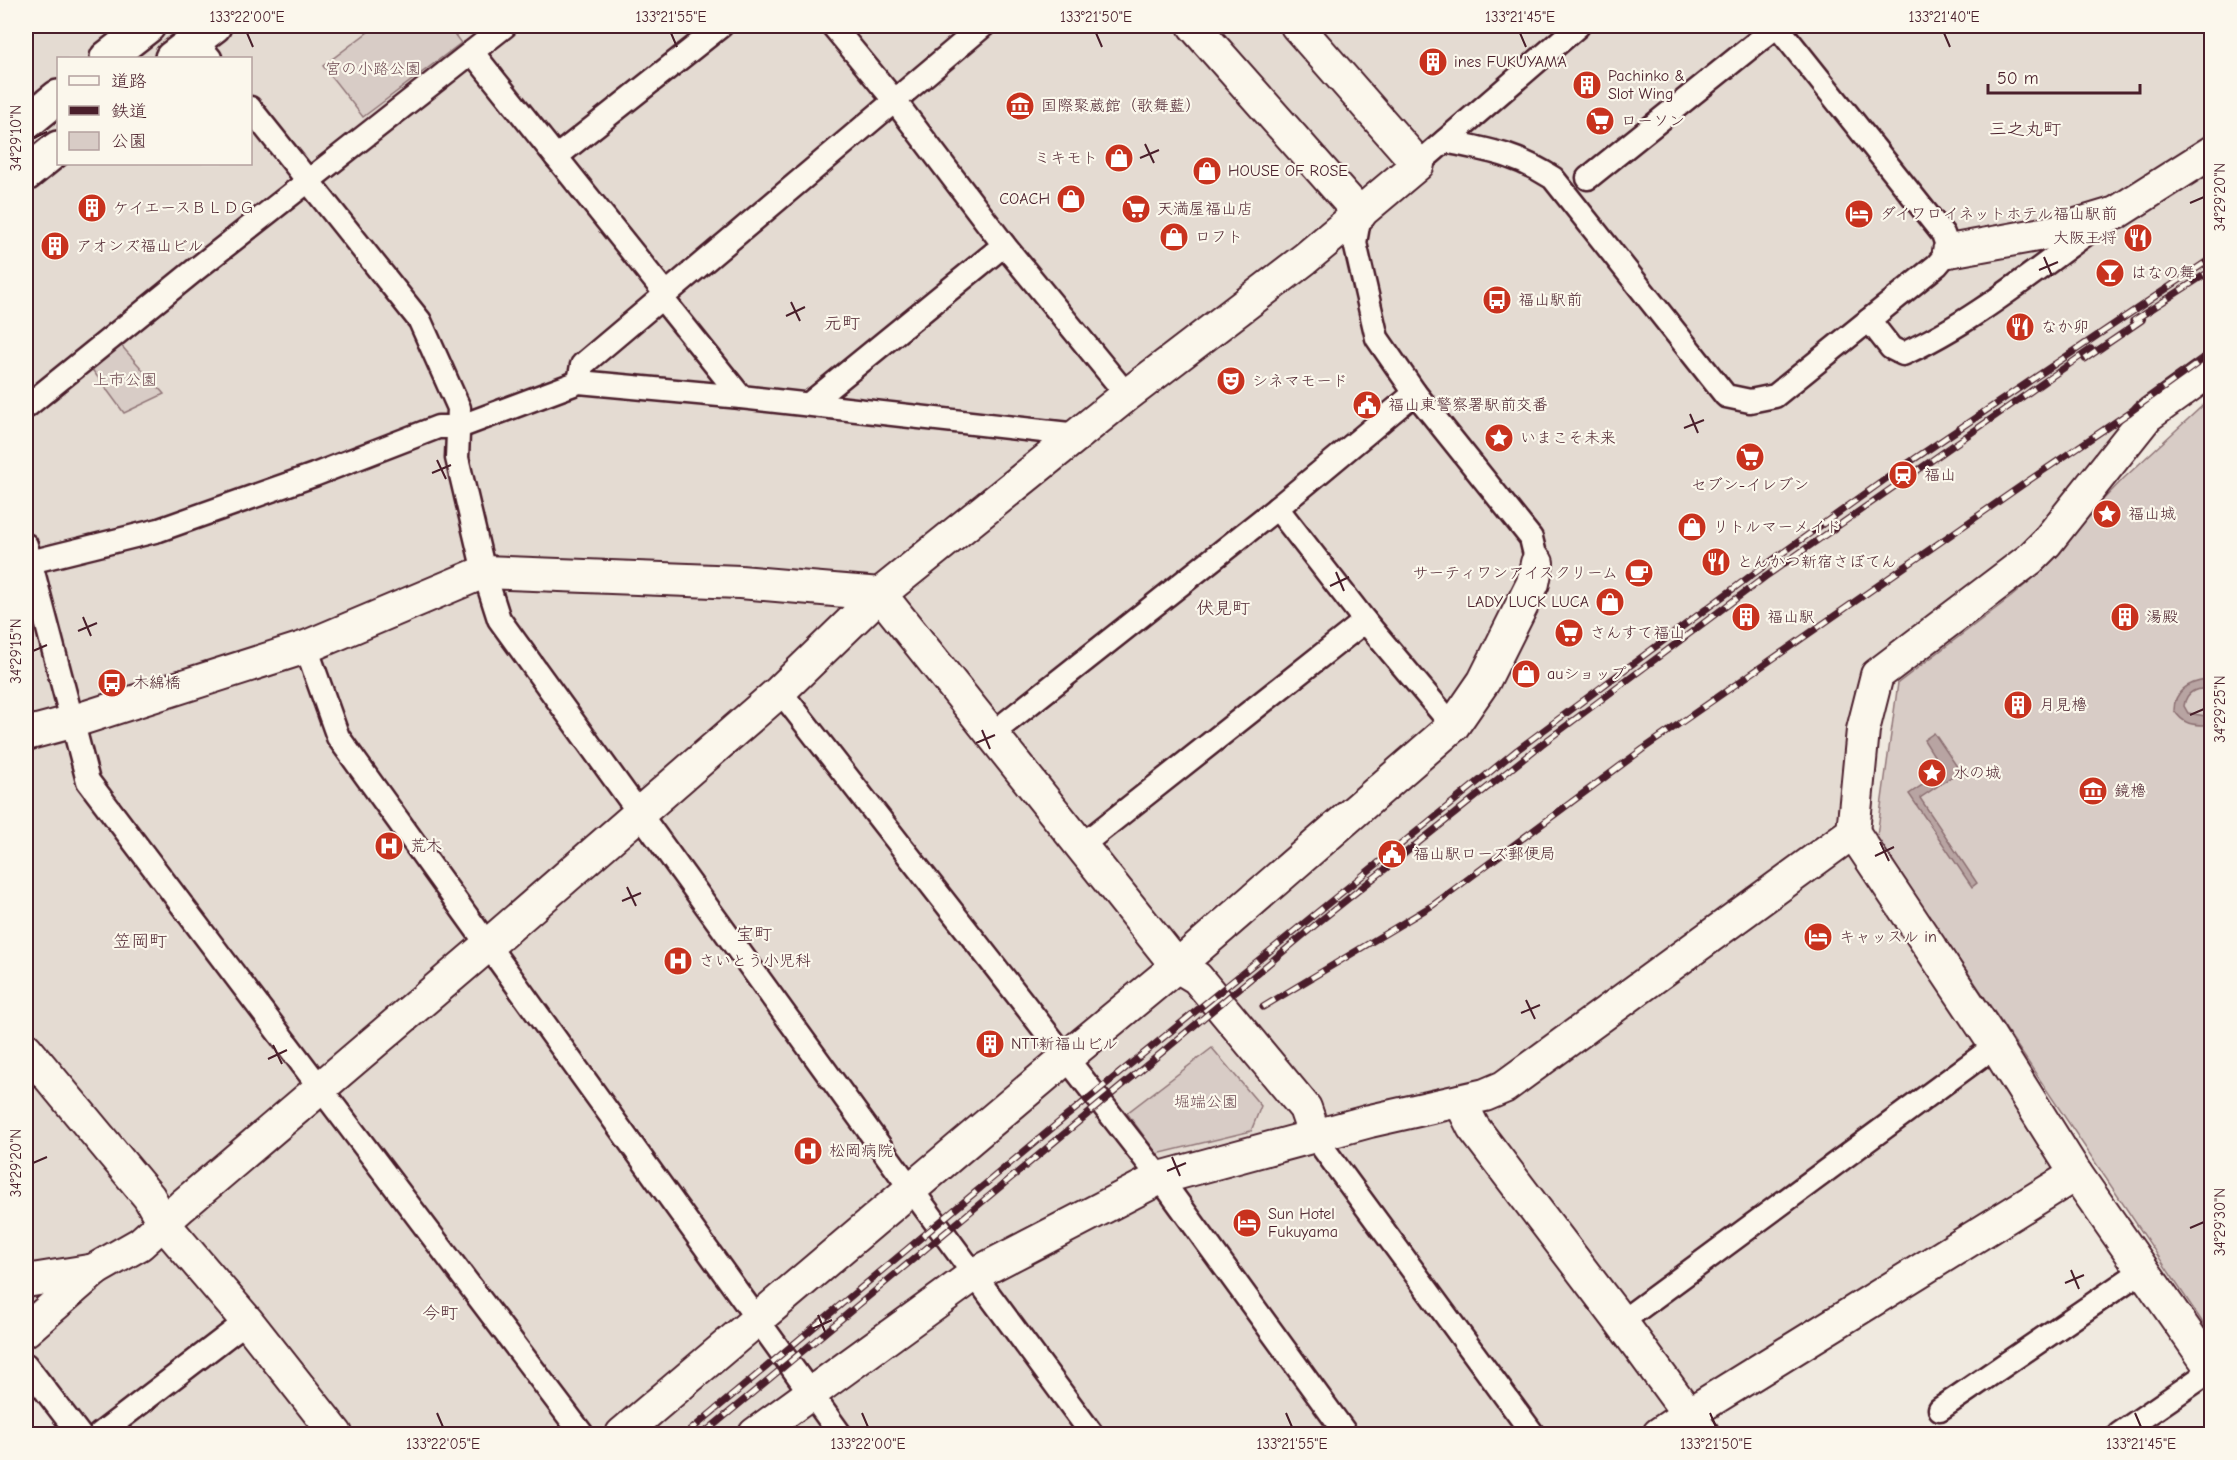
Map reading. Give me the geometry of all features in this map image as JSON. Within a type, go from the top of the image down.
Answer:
[{"type":"highway","points":[[108,57],[148,26]]},
{"type":"highway","points":[[26,174],[57,149]]},
{"type":"street","points":[[26,407],[505,26]]},
{"type":"street","points":[[556,157],[721,26]]},
{"type":"street","points":[[833,26],[894,100],[1004,245],[1127,395]]},
{"type":"street","points":[[1194,26],[1360,214]]},
{"type":"street","points":[[1297,26],[1418,164]]},
{"type":"street","points":[[26,1330],[96,1269],[140,1244],[164,1224],[182,1206],[488,945],[780,691],[880,594],[1127,395],[1360,214],[1578,26]]},
{"type":"street","points":[[1588,178],[1777,26],[1943,234],[1949,251]]},
{"type":"street","points":[[579,382],[582,365],[977,27]]},
{"type":"street","points":[[472,52],[741,397]]},
{"type":"street","points":[[252,110],[420,321],[459,408],[449,427],[484,572],[499,619],[911,1189],[1092,1434]]},
{"type":"street","points":[[1445,141],[1509,154],[1532,164],[1553,178],[1726,396],[1750,401],[1775,396],[1937,265],[1949,251],[2053,232],[2116,213]]},
{"type":"street","points":[[1869,320],[1891,348],[1903,354],[1927,343],[1989,303],[2116,213],[2211,152]]},
{"type":"street","points":[[622,1434],[1067,1057],[1178,966],[1453,726],[1484,681],[1533,583],[1537,563],[1531,538],[1415,393],[1377,338],[1355,243],[1360,214]]},
{"type":"street","points":[[809,404],[1004,245]]},
{"type":"street","points":[[2119,1434],[2211,1369],[2076,1174],[1995,1046],[1853,832],[1863,730],[1876,675],[2030,559],[2046,543],[2147,416],[2211,369]]},
{"type":"street","points":[[582,1434],[88,782],[27,556],[159,530],[579,382],[809,404],[1078,435]]},
{"type":"street","points":[[993,733],[1277,508],[1415,393]]},
{"type":"street","points":[[1277,508],[1365,621],[1453,726]]},
{"type":"street","points":[[26,734],[306,647],[484,572],[740,582],[880,594],[1178,966],[1182,990],[1288,1119],[1315,1137],[1533,1434]]},
{"type":"street","points":[[1082,845],[1365,621]]},
{"type":"street","points":[[306,647],[338,737],[840,1434]]},
{"type":"street","points":[[780,691],[1160,1178],[1346,1434]]},
{"type":"street","points":[[755,1434],[975,1274],[1160,1178],[1370,1121],[1485,1095],[1504,1087],[1853,832]]},
{"type":"street","points":[[1621,1322],[1995,1046]]},
{"type":"street","points":[[26,1049],[149,1197],[164,1224],[247,1321],[336,1434]]},
{"type":"street","points":[[1460,1101],[1473,1127],[1621,1322],[1695,1425]]},
{"type":"street","points":[[1659,1434],[1695,1425],[2076,1174]]},
{"type":"street","points":[[26,1281],[96,1269]]},
{"type":"street","points":[[1940,1409],[2143,1270]]},
{"type":"street","points":[[100,1434],[247,1321]]},
{"type":"street","points":[[26,1365],[79,1434]]},
{"type":"shaded area","points":[[26,26],[2211,26],[2211,369],[2041,550],[1880,674],[1848,834],[2076,1174],[1655,1434],[68,1434],[26,1380]]},
{"type":"shaded area","points":[[2206,680],[2211,681],[2211,691],[2202,689],[2193,691],[2187,697],[2184,706],[2188,713],[2211,717],[2211,725],[2186,722],[2174,710],[2177,698],[2188,685]]},
{"type":"shaded area","points":[[1934,733],[1960,771],[1920,798],[1977,883],[1972,887],[1909,794],[1931,779],[1926,770],[1938,762],[1924,740]]},
{"type":"green space","name":"宮の小路公園","points":[[376,26],[448,26],[461,43],[363,117],[323,66]]},
{"type":"green space","name":"上市公園","points":[[119,343],[164,394],[124,413],[91,368]]},
{"type":"green space","points":[[2211,398],[2211,1335],[1969,974],[1879,845],[1877,836],[1898,683],[2011,597],[2045,568],[2097,506],[2124,478]]},
{"type":"green space","name":"堀端公園","points":[[1212,1048],[1261,1106],[1251,1131],[1157,1154],[1127,1113]]},
{"type":"railway","points":[[686,1434],[1063,1119],[1517,750],[1749,577],[1901,468],[2212,258]]},
{"type":"railway","points":[[2133,321],[2212,270]]},
{"type":"railway","points":[[2085,359],[2142,320]]},
{"type":"railway","points":[[703,1434],[1320,921],[1542,744],[1765,577],[2091,349]]},
{"type":"railway","points":[[1263,1007],[1433,905],[1643,749],[2212,353]]},
{"type":"place","name":"ines FUKUYAMA","points":[[1433,62]]},
{"type":"place","name":"Pachinko & Slot Wing","points":[[1587,85]]},
{"type":"place","name":"国際聚蔵館（歌舞藍）","points":[[1020,106]]},
{"type":"place","name":"ローソン","points":[[1600,121]]},
{"type":"place","name":"ミキモト","points":[[1119,158]]},
{"type":"place","name":"HOUSE OF ROSE","points":[[1207,171]]},
{"type":"place","name":"COACH","points":[[1071,199]]},
{"type":"place","name":"ケイエースＢＬＤＧ","points":[[92,208]]},
{"type":"place","name":"天満屋福山店","points":[[1136,209]]},
{"type":"place","name":"ダイワロイネットホテル福山駅前","points":[[1859,214]]},
{"type":"place","name":"ロフト","points":[[1174,237]]},
{"type":"place","name":"大阪王将","points":[[2138,238]]},
{"type":"place","name":"アオンズ福山ビル","points":[[55,246]]},
{"type":"place","name":"はなの舞","points":[[2110,273]]},
{"type":"place","name":"福山駅前","points":[[1497,300]]},
{"type":"place","name":"なか卯","points":[[2020,327]]},
{"type":"place","name":"シネマモード","points":[[1231,381]]},
{"type":"place","name":"福山東警察署駅前交番","points":[[1367,405]]},
{"type":"place","name":"いまこそ未来","points":[[1499,438]]},
{"type":"place","name":"セブン-イレブン","points":[[1750,457]]},
{"type":"place","name":"福山","points":[[1903,475]]},
{"type":"place","name":"福山城","points":[[2107,514]]},
{"type":"place","name":"リトルマーメイド","points":[[1692,527]]},
{"type":"place","name":"とんかつ新宿さぼてん","points":[[1716,562]]},
{"type":"place","name":"サーティワンアイスクリーム","points":[[1639,573]]},
{"type":"place","name":"LADY LUCK LUCA","points":[[1610,602]]},
{"type":"place","name":"福山駅","points":[[1746,617]]},
{"type":"place","name":"湯殿","points":[[2125,617]]},
{"type":"place","name":"さんすて福山","points":[[1569,633]]},
{"type":"place","name":"auショップ","points":[[1526,674]]},
{"type":"place","name":"木綿橋","points":[[112,683]]},
{"type":"place","name":"月見櫓","points":[[2018,705]]},
{"type":"place","name":"水の城","points":[[1932,773]]},
{"type":"place","name":"鏡櫓","points":[[2093,791]]},
{"type":"place","name":"荒木","points":[[389,846]]},
{"type":"place","name":"福山駅ローズ郵便局","points":[[1392,854]]},
{"type":"place","name":"キャッスル in","points":[[1818,937]]},
{"type":"place","name":"さいとう小児科","points":[[678,961]]},
{"type":"place","name":"NTT新福山ビル","points":[[990,1044]]},
{"type":"place","name":"松岡病院","points":[[808,1151]]},
{"type":"place","name":"Sun Hotel Fukuyama","points":[[1247,1223]]},
{"type":"district","name":"三之丸町","points":[[2025,129]]},
{"type":"district","name":"元町","points":[[842,323]]},
{"type":"district","name":"伏見町","points":[[1223,608]]},
{"type":"district","name":"宝町","points":[[754,934]]},
{"type":"district","name":"笠岡町","points":[[140,941]]},
{"type":"district","name":"今町","points":[[440,1313]]}]
